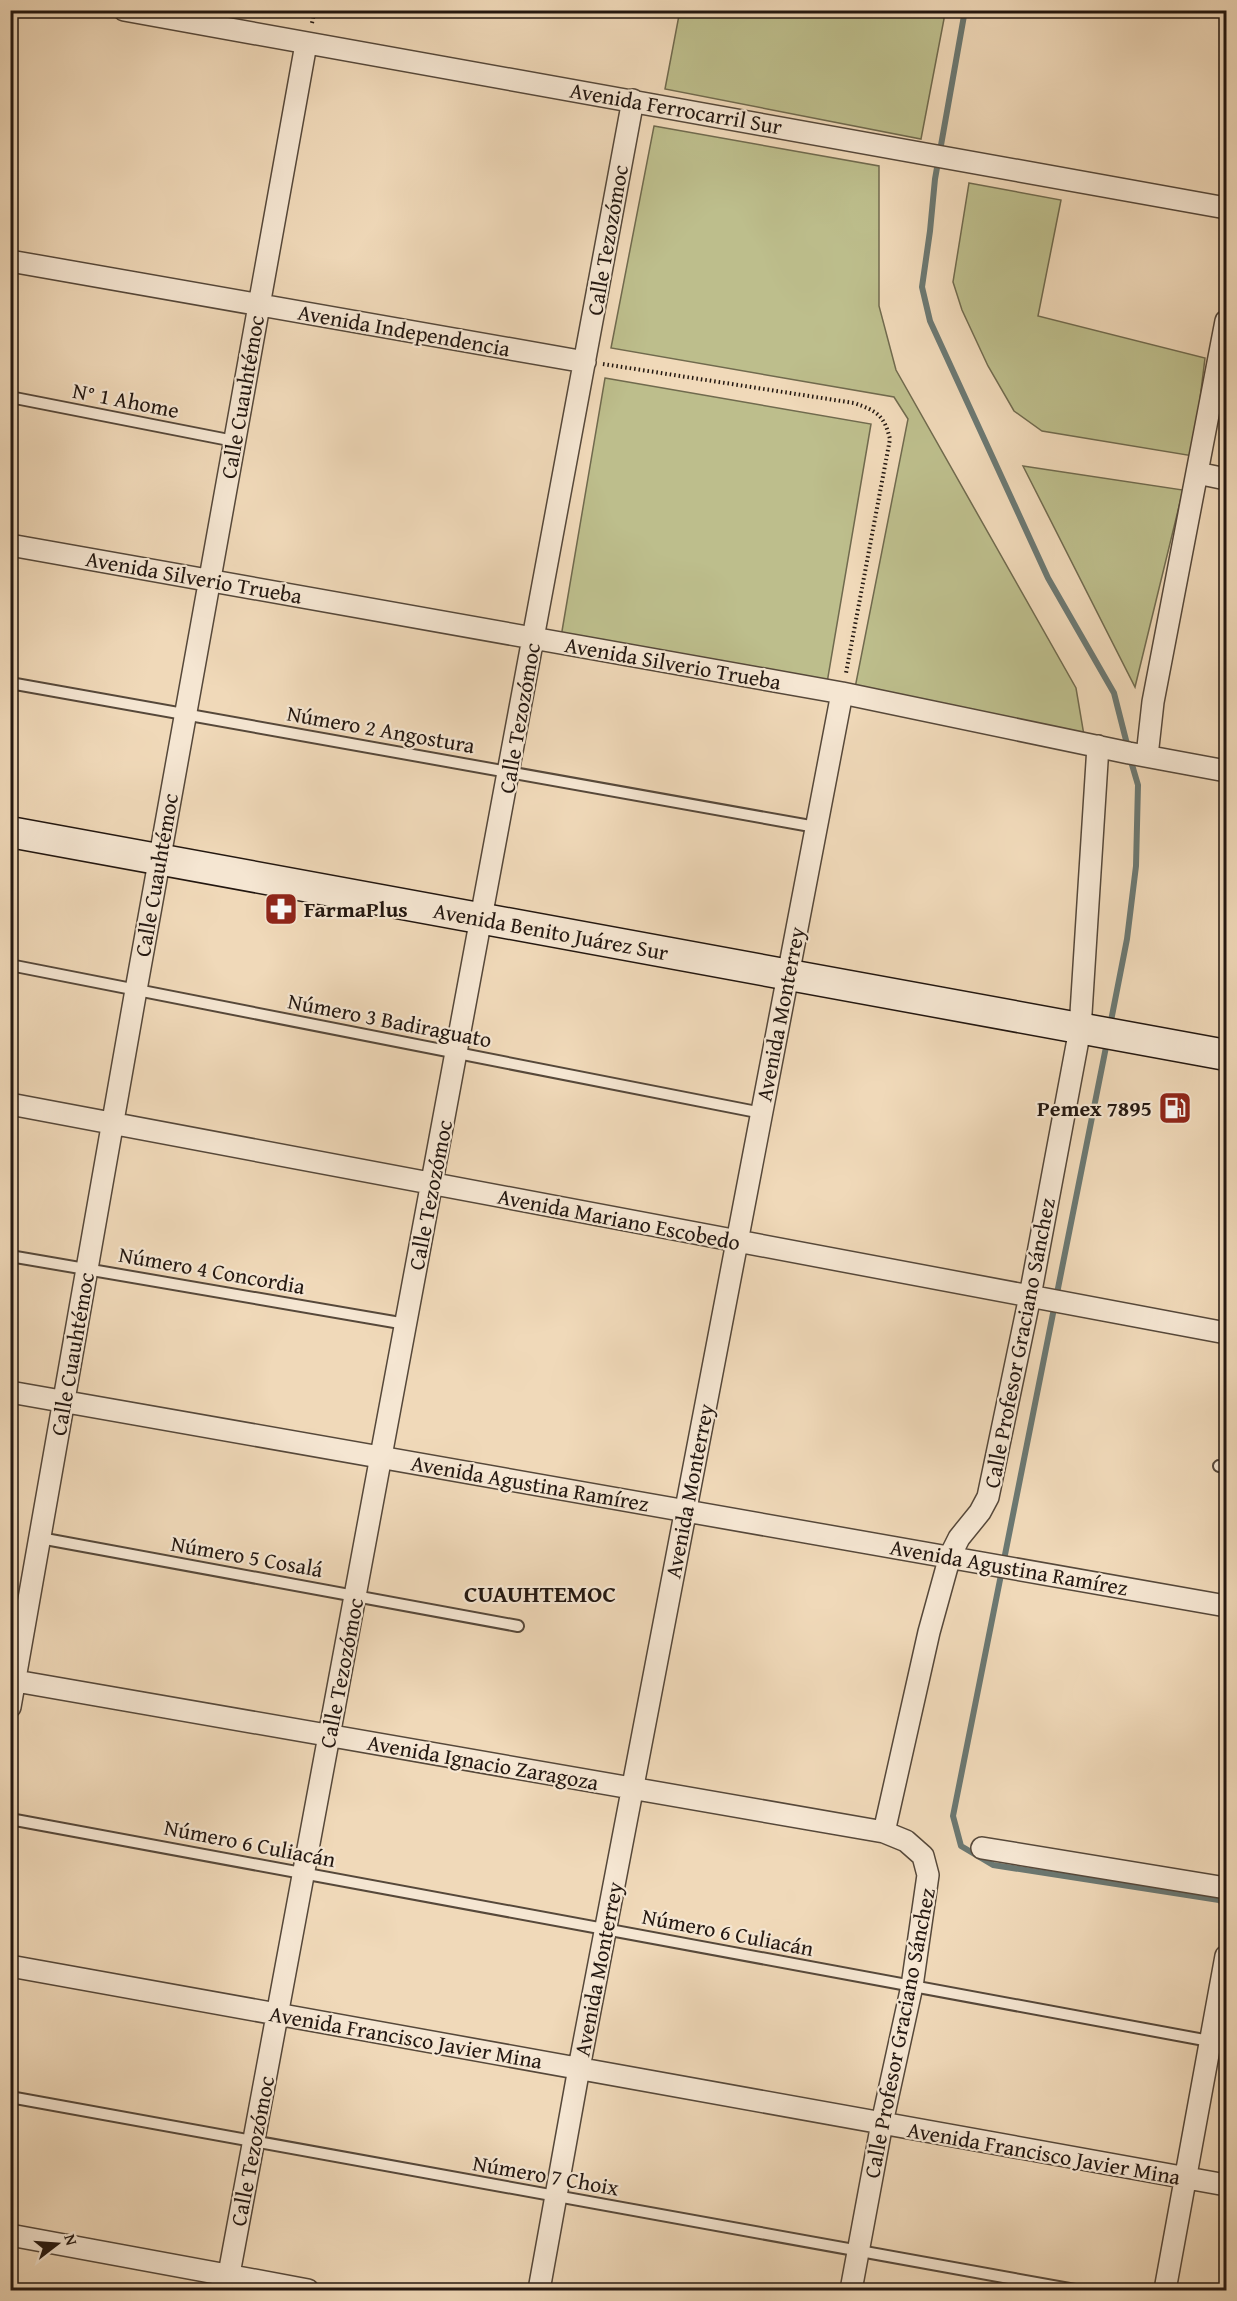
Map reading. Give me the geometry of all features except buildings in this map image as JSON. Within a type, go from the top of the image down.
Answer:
[{"type":"street","name":"Avenida Ferrocarril Sur","points":[[124,10],[1227,208]]},
{"type":"street","name":"Calle Cuauhtémoc","points":[[10,1707],[306,44]]},
{"type":"street","name":"Calle Tezozómoc","points":[[227,2283],[633,100]]},
{"type":"street","name":"Avenida Independencia","points":[[10,261],[585,362]]},
{"type":"street","points":[[1147,756],[1153,702],[1227,321]]},
{"type":"street","points":[[1197,473],[1227,479]]},
{"type":"street","name":"Avenida Silverio Trueba","points":[[10,544],[842,693],[1227,771]]},
{"type":"street","name":"Avenida Monterrey","points":[[539,2290],[579,2068],[842,693]]},
{"type":"street","name":"Calle Profesor Graciano Sánchez","points":[[851,2290],[882,2123],[912,1986],[928,1875],[923,1856],[906,1841],[884,1832],[929,1632],[959,1558],[958,1539],[980,1512],[988,1497],[1086,1030],[1098,746]]},
{"type":"street","name":"Avenida Benito Juárez Sur","points":[[10,832],[1227,1055]]},
{"type":"street","name":"Avenida Mariano Escobedo","points":[[10,1104],[1227,1333]]},
{"type":"street","name":"Avenida Agustina Ramírez","points":[[10,1392],[1227,1606]]},
{"type":"street","name":"Avenida Ignacio Zaragoza","points":[[13,1681],[884,1832]]},
{"type":"street","points":[[982,1848],[1227,1888]]},
{"type":"street","points":[[1165,2290],[1186,2178],[1219,2042],[1227,1956]]},
{"type":"street","name":"Avenida Francisco Javier Mina","points":[[10,1966],[1227,2186]]},
{"type":"street","points":[[10,2235],[227,2283],[308,2290]]},
{"type":"lane","name":"N° 1 Ahome","points":[[10,397],[234,441]]},
{"type":"lane","name":"Número 2 Angostura","points":[[10,683],[816,826]]},
{"type":"lane","name":"Número 3 Badiraguato","points":[[10,965],[762,1113]]},
{"type":"lane","name":"Número 4 Concordia","points":[[10,1256],[406,1324]]},
{"type":"lane","name":"Número 5 Cosalá","points":[[40,1538],[518,1626]]},
{"type":"lane","name":"Número 6 Culiacán","points":[[10,1819],[1219,2042]]},
{"type":"lane","name":"Número 7 Choix","points":[[10,2097],[1075,2290]]},
{"type":"path","points":[[585,362],[854,403],[873,409],[886,422],[890,439],[842,693]]},
{"type":"green space","points":[[680,10],[943,11],[944,19],[921,139],[665,89]]},
{"type":"green space","points":[[654,126],[879,166],[879,306],[896,370],[1076,688],[1086,747],[854,693],[908,419],[894,397],[611,348]]},
{"type":"green space","points":[[969,183],[1061,200],[1038,316],[1205,358],[1193,456],[1042,431],[1014,411],[988,366],[962,310],[953,282]]},
{"type":"green space","points":[[605,378],[871,424],[827,683],[561,637]]},
{"type":"green space","points":[[1023,466],[1183,490],[1135,687]]},
{"type":"waterway","points":[[965,10],[935,179],[922,287],[930,321],[1048,578],[1114,693],[1128,748]]},
{"type":"waterway","points":[[1110,1026],[1127,939],[1136,866],[1138,785],[1130,758]]},
{"type":"waterway","points":[[1107,1042],[953,1816],[961,1846],[993,1865],[1219,1900],[1226,1905]]},
{"type":"place","name":"FarmaPlus","points":[[281,909]]},
{"type":"place","name":"Pemex 7895","points":[[1175,1108]]},
{"type":"district","name":"CUAUHTEMOC","points":[[540,1594]]}]
